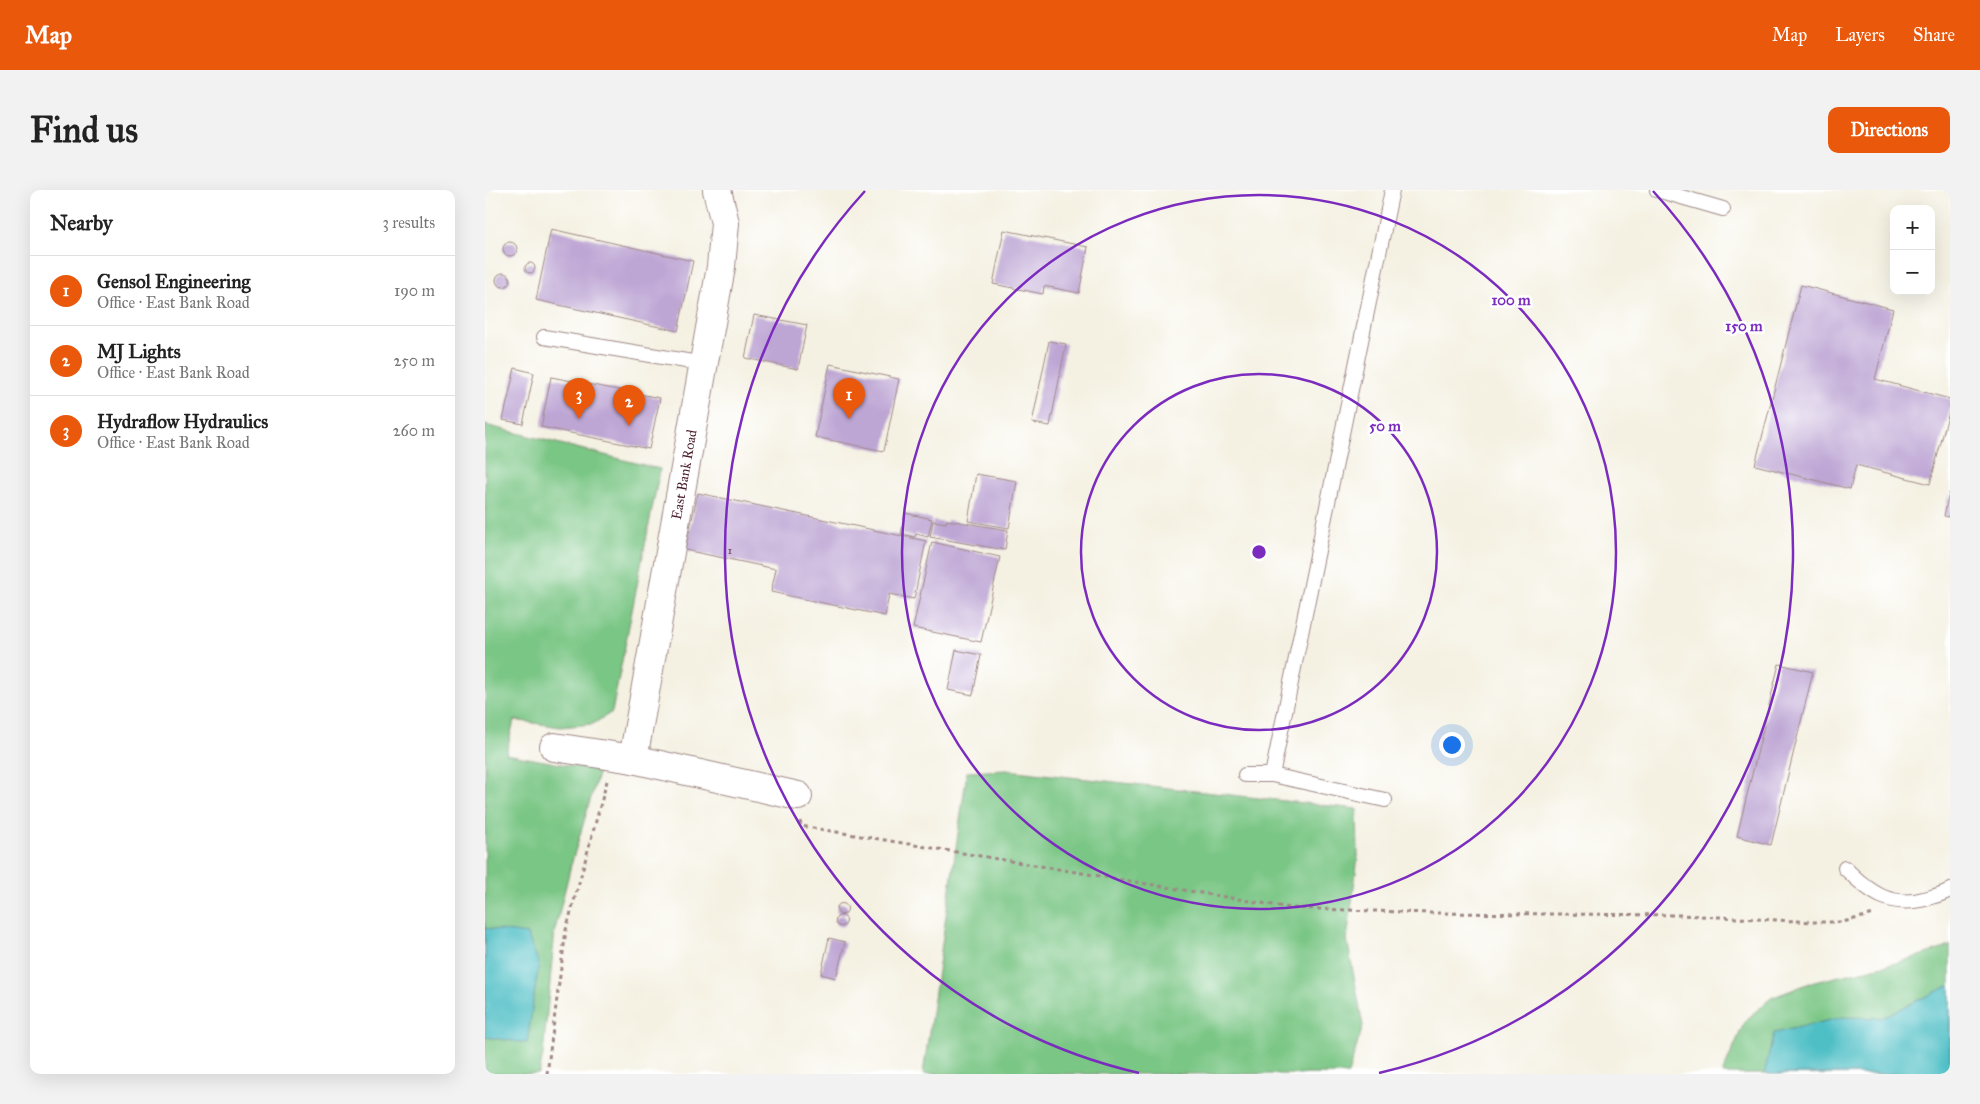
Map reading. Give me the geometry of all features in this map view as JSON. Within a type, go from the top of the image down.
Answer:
[{"type":"street","name":"East Bank Road","points":[[633,759],[725,242],[725,223],[717,190]]},
{"type":"street","points":[[554,747],[633,759],[798,796]]},
{"type":"lane","points":[[1272,775],[1393,190]]},
{"type":"lane","points":[[1657,190],[1723,209]]},
{"type":"lane","points":[[544,337],[704,364]]},
{"type":"lane","points":[[1245,775],[1272,775],[1385,800]]},
{"type":"lane","points":[[1845,868],[1868,889],[1880,896],[1900,902],[1912,903],[1950,890]]},
{"type":"path","points":[[547,1074],[566,930],[609,774],[633,759]]},
{"type":"path","points":[[798,796],[801,826],[1291,908],[1431,913],[1681,915],[1843,922],[1875,914],[1900,902]]},
{"type":"green space","points":[[485,425],[660,469],[612,712],[593,724],[560,727],[514,720],[506,754],[599,771],[571,865],[555,930],[543,1054],[539,1074],[485,1074]]},
{"type":"green space","points":[[1007,770],[1357,809],[1358,857],[1347,939],[1363,1026],[1348,1074],[923,1074],[967,772]]},
{"type":"green space","points":[[1950,945],[1950,1074],[1722,1074],[1745,1021],[1771,998],[1810,983],[1896,963]]},
{"type":"water","points":[[485,928],[527,934],[539,963],[527,1043],[485,1037]]},
{"type":"water","points":[[1950,985],[1950,1072],[1948,1074],[1764,1074],[1774,1033],[1843,1017],[1881,1018]]},
{"type":"building","points":[[551,229],[693,261],[678,331],[536,300]]},
{"type":"building","points":[[1004,230],[1088,247],[1079,293],[1044,286],[1043,294],[993,284]]},
{"type":"building","points":[[507,242],[513,242],[517,249],[513,256],[507,256],[503,252],[503,246]]},
{"type":"building","points":[[528,263],[532,263],[535,268],[534,272],[528,273],[525,270],[525,266]]},
{"type":"building","points":[[500,273],[506,273],[510,280],[506,287],[500,287],[496,283],[496,277]]},
{"type":"building","points":[[1801,285],[1893,309],[1875,379],[1950,399],[1950,408],[1930,484],[1856,465],[1850,489],[1755,465]]},
{"type":"building","points":[[754,315],[807,325],[798,369],[745,358]]},
{"type":"building","points":[[1049,341],[1066,344],[1050,426],[1032,423]]},
{"type":"building","points":[[830,364],[899,379],[884,451],[815,437]]},
{"type":"building","points":[[515,368],[534,373],[523,424],[503,420]]},
{"type":"building","points":[[551,377],[660,398],[649,449],[541,427]]},
{"type":"building","points":[[976,474],[1017,481],[1009,528],[968,521]]},
{"type":"building","points":[[698,493],[926,541],[914,599],[889,594],[885,616],[771,592],[776,569],[685,550]]},
{"type":"building","points":[[1950,493],[1950,517],[1944,516]]},
{"type":"building","points":[[905,513],[932,519],[928,537],[916,534],[915,537],[901,534]]},
{"type":"building","points":[[947,520],[1008,530],[1005,550],[930,537],[933,521],[946,523]]},
{"type":"building","points":[[932,542],[1000,557],[981,642],[913,628]]},
{"type":"building","points":[[956,650],[981,655],[973,695],[948,690]]},
{"type":"building","points":[[1779,664],[1813,672],[1771,845],[1737,836]]},
{"type":"building","points":[[840,904],[844,904],[847,909],[846,913],[840,914],[837,911],[837,907]]},
{"type":"building","points":[[839,916],[843,916],[846,921],[845,925],[839,926],[836,923],[836,919]]},
{"type":"building","points":[[829,938],[845,942],[836,978],[821,974]]},
{"type":"place","name":"Hydraflow Hydraulics","points":[[579,419]]},
{"type":"place","name":"Gensol Engineering","points":[[849,419]]},
{"type":"place","name":"MJ Lights","points":[[629,426]]}]
